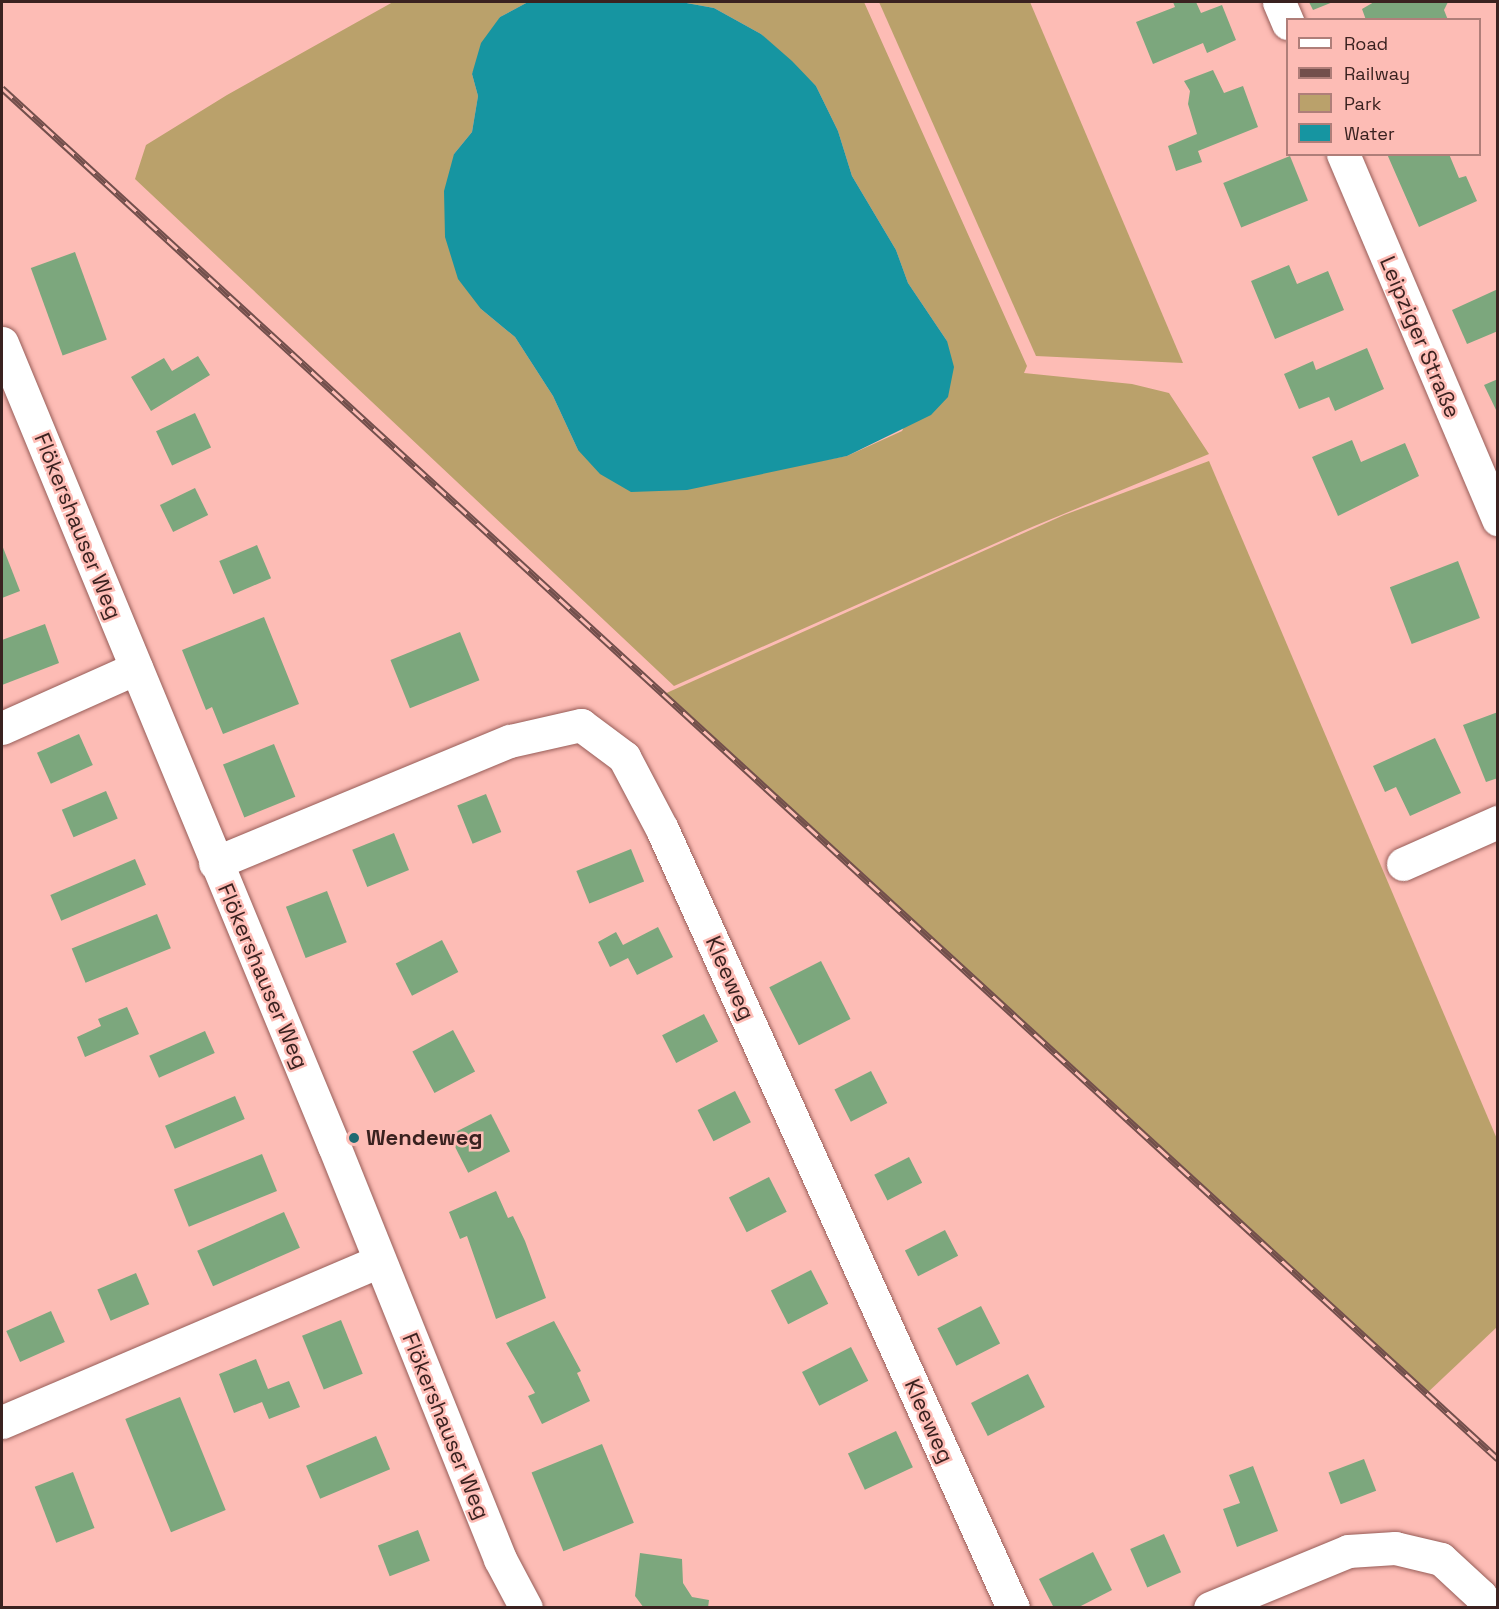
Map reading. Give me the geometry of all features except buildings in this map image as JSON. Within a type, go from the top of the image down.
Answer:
[{"type":"street","points":[[1279,2],[1286,20]]},
{"type":"street","name":"Leipziger Straße","points":[[1344,156],[1497,519]]},
{"type":"street","name":"Flökershauser Weg","points":[[2,343],[500,1559],[526,1608]]},
{"type":"street","points":[[2,728],[136,668]]},
{"type":"street","name":"Kleeweg","points":[[215,863],[510,741],[581,724],[624,757],[662,829],[1013,1608]]},
{"type":"street","points":[[1403,864],[1497,822]]},
{"type":"street","points":[[2,1422],[379,1261]]},
{"type":"street","points":[[1210,1608],[1348,1551],[1395,1548],[1441,1559],[1481,1596],[1487,1608]]},
{"type":"green space","points":[[393,2],[528,2],[500,17],[472,74],[478,96],[472,132],[454,154],[481,309],[515,337],[553,396],[578,450],[775,469],[847,456],[902,431],[947,341],[908,283],[896,250],[852,176],[838,131],[816,86],[761,34],[714,8],[681,2],[864,2],[1027,366],[1024,373],[1132,384],[1169,393],[1209,454],[1032,527],[674,686],[135,179],[146,145],[227,95]]},
{"type":"green space","points":[[879,2],[1030,2],[1183,363],[1036,356]]},
{"type":"green space","points":[[1209,461],[1497,1139],[1497,1327],[1426,1394],[662,695],[1064,515]]},
{"type":"water","points":[[528,2],[681,2],[714,8],[761,34],[792,61],[816,86],[838,131],[852,176],[896,250],[908,283],[947,341],[954,367],[948,397],[931,415],[847,456],[687,490],[631,492],[600,474],[578,450],[553,396],[515,337],[481,309],[458,279],[445,237],[444,191],[454,154],[472,132],[478,96],[472,74],[481,43],[500,17]]},
{"type":"railway","points":[[2,88],[1498,1459]]},
{"type":"place","name":"Wendeweg","points":[[354,1138]]}]
